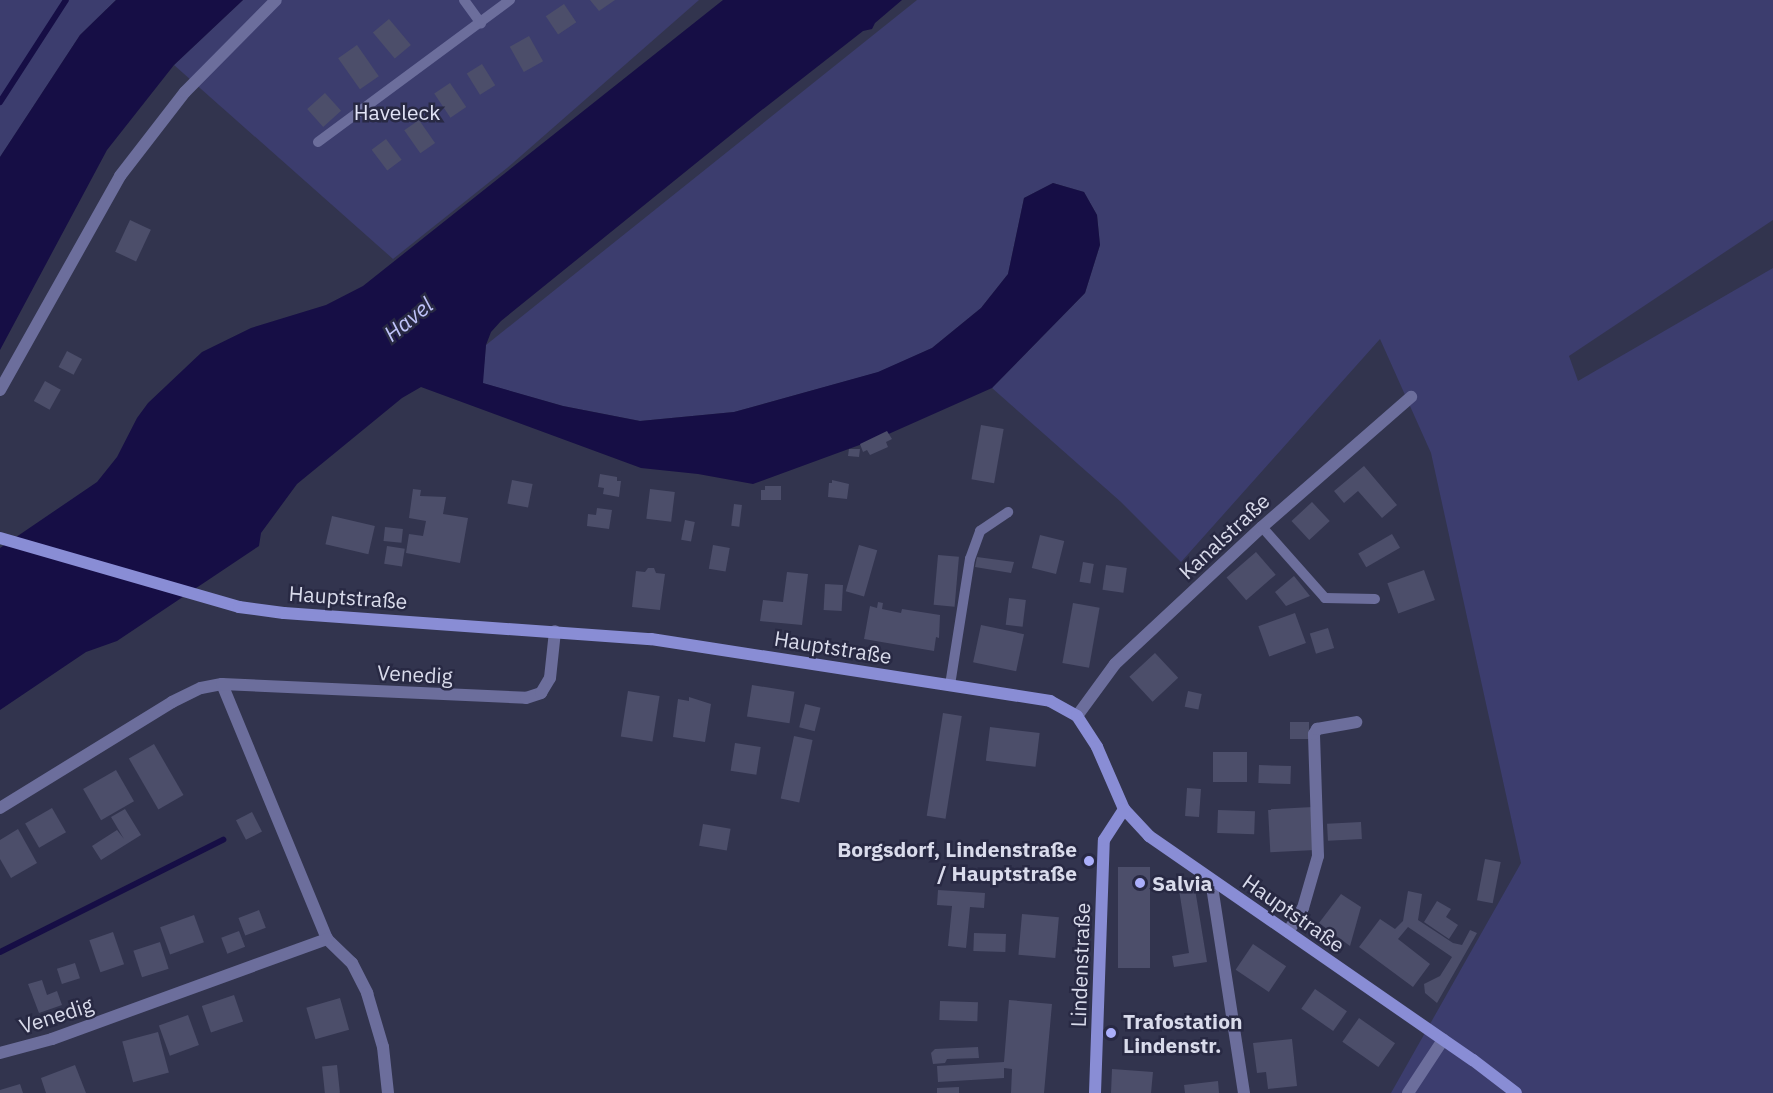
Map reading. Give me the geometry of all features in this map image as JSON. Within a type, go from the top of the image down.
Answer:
[{"type":"main road","name":"Hauptstraße","points":[[0,538],[239,607],[284,613],[651,639],[1050,701],[1077,716],[1097,747],[1124,809],[1149,836],[1516,1093]]},
{"type":"main road","name":"Lindenstraße","points":[[1095,1093],[1104,840],[1124,809]]},
{"type":"street","points":[[0,390],[120,176],[184,92],[276,0]]},
{"type":"street","name":"Kanalstraße","points":[[1077,716],[1115,664],[1262,527],[1411,397]]},
{"type":"street","name":"Venedig","points":[[0,808],[172,702],[201,688],[222,684],[526,698],[541,693],[550,678],[555,631]]},
{"type":"street","points":[[222,684],[327,939],[352,963],[367,993],[383,1047],[388,1093]]},
{"type":"street","points":[[1287,933],[1303,908],[1318,856],[1314,734],[1317,729],[1356,722]]},
{"type":"street","points":[[1211,880],[1244,1093]]},
{"type":"street","name":"Venedig","points":[[0,1053],[52,1039],[327,939]]},
{"type":"street","points":[[1408,1093],[1443,1040]]},
{"type":"lane","points":[[464,0],[481,23]]},
{"type":"lane","points":[[318,142],[510,0]]},
{"type":"lane","points":[[951,685],[970,559],[980,531],[1008,512]]},
{"type":"lane","points":[[1262,527],[1325,598],[1376,599]]},
{"type":"green space","points":[[0,0],[116,0],[80,35],[0,157]]},
{"type":"green space","name":"Haveleck","points":[[243,0],[699,0],[507,168],[393,259],[174,65]]},
{"type":"green space","points":[[917,0],[1773,0],[1773,220],[1569,356],[1578,381],[1773,268],[1773,1093],[1391,1093],[1521,863],[1431,453],[1380,339],[1181,562],[1121,502],[992,388],[1085,293],[1100,245],[1097,215],[1084,192],[1053,183],[1024,198],[1008,274],[981,308],[932,348],[879,372],[734,412],[640,421],[563,406],[482,383],[486,345]]},
{"type":"water","points":[[116,0],[243,0],[174,65],[107,150],[0,350],[0,157],[80,35]]},
{"type":"water","name":"Havel","points":[[723,0],[902,0],[875,23],[872,29],[863,31],[758,113],[501,321],[491,332],[486,345],[483,383],[563,406],[640,421],[734,412],[878,372],[932,348],[981,308],[1008,274],[1024,198],[1053,183],[1084,192],[1097,215],[1100,245],[1085,293],[992,388],[884,436],[753,484],[698,474],[641,468],[421,387],[402,398],[297,484],[261,533],[259,546],[117,641],[86,652],[0,710],[0,548],[97,482],[117,457],[137,418],[148,403],[202,352],[251,328],[326,305],[363,286]]},
{"type":"building","points":[[590,0],[615,0],[599,11]]},
{"type":"building","points":[[564,4],[576,22],[558,35],[546,16]]},
{"type":"building","points":[[389,19],[411,45],[395,59],[373,32]]},
{"type":"building","points":[[529,36],[543,61],[524,72],[510,47]]},
{"type":"building","points":[[357,45],[379,76],[360,89],[338,58]]},
{"type":"building","points":[[482,64],[495,85],[480,95],[467,74]]},
{"type":"building","points":[[450,83],[466,107],[450,118],[434,94]]},
{"type":"building","points":[[325,93],[341,111],[323,127],[307,109]]},
{"type":"building","points":[[419,120],[435,143],[420,153],[404,130]]},
{"type":"building","points":[[386,139],[402,160],[387,171],[372,150]]},
{"type":"building","points":[[130,220],[151,230],[136,261],[115,252]]},
{"type":"building","points":[[67,351],[82,359],[74,375],[59,367]]},
{"type":"building","points":[[45,381],[61,390],[50,410],[34,401]]},
{"type":"building","points":[[981,425],[1004,429],[994,483],[971,479]]},
{"type":"building","points":[[887,431],[892,439],[886,442],[888,447],[870,455],[867,450],[863,452],[860,444]]},
{"type":"building","points":[[849,449],[860,449],[859,457],[848,456]]},
{"type":"building","points":[[1364,466],[1397,505],[1382,518],[1358,491],[1344,503],[1334,491]]},
{"type":"building","points":[[600,474],[617,477],[617,481],[621,481],[619,497],[603,494],[604,488],[598,487]]},
{"type":"building","points":[[512,480],[533,484],[528,508],[507,504]]},
{"type":"building","points":[[832,480],[849,484],[847,499],[828,497],[829,483],[832,483]]},
{"type":"building","points":[[765,486],[781,486],[781,500],[761,500],[761,490],[765,490]]},
{"type":"building","points":[[413,489],[421,490],[420,496],[446,497],[443,514],[468,518],[460,563],[406,553],[409,534],[423,536],[426,521],[409,518]]},
{"type":"building","points":[[650,489],[675,492],[671,522],[646,519]]},
{"type":"building","points":[[1312,502],[1330,521],[1309,540],[1292,521]]},
{"type":"building","points":[[734,504],[742,505],[739,527],[731,526]]},
{"type":"building","points":[[597,508],[612,510],[609,529],[587,526],[588,514],[596,515]]},
{"type":"building","points":[[332,516],[375,526],[368,554],[325,544]]},
{"type":"building","points":[[685,520],[695,522],[691,542],[681,540]]},
{"type":"building","points":[[385,527],[403,529],[401,543],[384,541]]},
{"type":"building","points":[[1392,534],[1400,548],[1366,567],[1358,554]]},
{"type":"building","points":[[1040,535],[1064,541],[1056,574],[1032,568]]},
{"type":"building","points":[[713,545],[730,548],[726,572],[709,569]]},
{"type":"building","points":[[859,545],[877,550],[864,596],[846,591]]},
{"type":"building","points":[[387,546],[405,549],[402,567],[384,564]]},
{"type":"building","points":[[1256,552],[1276,575],[1246,600],[1227,578]]},
{"type":"building","points":[[938,555],[959,557],[955,607],[934,605]]},
{"type":"building","points":[[977,557],[1014,562],[1011,573],[975,567]]},
{"type":"building","points":[[1083,562],[1094,564],[1090,584],[1080,582]]},
{"type":"building","points":[[1106,565],[1127,568],[1123,593],[1103,590]]},
{"type":"building","points":[[648,568],[654,568],[656,573],[665,574],[660,610],[632,607],[636,571],[645,572]]},
{"type":"building","points":[[1424,570],[1435,600],[1398,613],[1387,583]]},
{"type":"building","points":[[787,572],[808,574],[802,625],[760,621],[763,600],[783,602]]},
{"type":"building","points":[[1294,576],[1310,596],[1286,606],[1275,592]]},
{"type":"building","points":[[825,584],[843,585],[842,611],[824,610]]},
{"type":"building","points":[[1009,598],[1026,600],[1023,627],[1006,625]]},
{"type":"building","points":[[878,602],[883,603],[882,609],[901,613],[902,609],[940,615],[939,638],[936,637],[934,651],[864,639],[870,606],[877,608]]},
{"type":"building","points":[[1073,603],[1100,608],[1089,668],[1062,663]]},
{"type":"building","points":[[1295,613],[1306,643],[1269,656],[1258,626]]},
{"type":"building","points":[[981,625],[1024,634],[1016,671],[973,662]]},
{"type":"building","points":[[1328,628],[1334,648],[1316,654],[1310,634]]},
{"type":"building","points":[[1155,653],[1178,678],[1153,702],[1129,677]]},
{"type":"building","points":[[752,685],[794,692],[789,723],[747,717]]},
{"type":"building","points":[[628,691],[660,696],[652,741],[621,736]]},
{"type":"building","points":[[1188,691],[1202,694],[1198,710],[1185,707]]},
{"type":"building","points":[[689,697],[711,704],[705,742],[673,737],[678,699],[689,701]]},
{"type":"building","points":[[805,704],[821,708],[815,731],[799,727]]},
{"type":"building","points":[[943,713],[962,716],[945,819],[927,816]]},
{"type":"building","points":[[1290,722],[1309,722],[1309,739],[1290,739]]},
{"type":"building","points":[[990,727],[1040,733],[1035,767],[986,761]]},
{"type":"building","points":[[794,736],[813,740],[799,803],[781,799]]},
{"type":"building","points":[[735,743],[761,747],[756,775],[731,771]]},
{"type":"building","points":[[154,744],[184,795],[158,810],[129,758]]},
{"type":"building","points":[[1213,752],[1247,752],[1247,782],[1213,782]]},
{"type":"building","points":[[1259,765],[1291,766],[1290,784],[1258,783]]},
{"type":"building","points":[[116,770],[134,801],[101,820],[83,789]]},
{"type":"building","points":[[1187,788],[1201,789],[1199,817],[1185,816]]},
{"type":"building","points":[[1313,807],[1315,850],[1270,852],[1268,809]]},
{"type":"building","points":[[52,808],[66,832],[39,848],[25,824]]},
{"type":"building","points":[[125,809],[141,835],[101,860],[92,846],[117,830],[124,839],[111,817]]},
{"type":"building","points":[[1218,810],[1255,811],[1254,834],[1217,833]]},
{"type":"building","points":[[252,812],[262,832],[246,840],[236,820]]},
{"type":"building","points":[[1361,822],[1362,839],[1328,841],[1327,824]]},
{"type":"building","points":[[703,824],[731,829],[727,851],[699,846]]},
{"type":"building","points":[[18,829],[37,863],[11,878],[0,859],[0,840]]},
{"type":"building","points":[[1485,859],[1501,862],[1493,903],[1477,900]]},
{"type":"building","points":[[1118,867],[1150,867],[1150,968],[1118,968]]},
{"type":"building","points":[[1177,877],[1195,889],[1207,962],[1174,967],[1172,956],[1189,953]]},
{"type":"building","points":[[938,890],[985,893],[984,908],[970,907],[966,948],[948,946],[952,906],[937,905]]},
{"type":"building","points":[[1408,891],[1422,894],[1418,920],[1453,943],[1462,945],[1470,930],[1477,933],[1437,1003],[1425,993],[1424,984],[1440,976],[1452,957],[1408,927],[1398,939],[1430,964],[1413,987],[1359,947],[1380,919],[1395,929],[1403,921]]},
{"type":"building","points":[[1341,894],[1361,907],[1350,946],[1319,923]]},
{"type":"building","points":[[1437,901],[1451,909],[1446,917],[1458,925],[1449,939],[1424,922]]},
{"type":"building","points":[[259,910],[266,928],[245,936],[238,918]]},
{"type":"building","points":[[1022,914],[1059,917],[1055,958],[1018,955]]},
{"type":"building","points":[[194,915],[204,942],[170,955],[160,927]]},
{"type":"building","points":[[239,931],[245,947],[227,954],[221,938]]},
{"type":"building","points":[[113,932],[124,964],[100,972],[89,940]]},
{"type":"building","points":[[974,933],[1006,934],[1005,952],[973,951]]},
{"type":"building","points":[[160,942],[169,969],[142,977],[133,951]]},
{"type":"building","points":[[1253,944],[1286,966],[1269,992],[1236,970]]},
{"type":"building","points":[[75,963],[80,978],[62,984],[57,969]]},
{"type":"building","points":[[42,980],[47,995],[57,991],[62,1005],[39,1013],[28,984]]},
{"type":"building","points":[[1315,989],[1347,1011],[1333,1031],[1301,1009]]},
{"type":"building","points":[[234,995],[243,1021],[211,1033],[202,1006]]},
{"type":"building","points":[[340,998],[349,1030],[315,1039],[306,1008]]},
{"type":"building","points":[[1009,1000],[1052,1004],[1044,1093],[1011,1093],[1012,1069],[1004,1068],[1004,1078],[938,1082],[937,1066],[1004,1062]]},
{"type":"building","points":[[940,1001],[978,1002],[977,1021],[939,1020]]},
{"type":"building","points":[[188,1015],[199,1045],[170,1056],[159,1026]]},
{"type":"building","points":[[1359,1018],[1395,1043],[1378,1067],[1342,1042]]},
{"type":"building","name":"Trafostation Lindenstr.","points":[[1108,1027],[1115,1028],[1114,1038],[1107,1037]]},
{"type":"building","points":[[158,1032],[169,1073],[133,1082],[122,1042]]},
{"type":"building","points":[[1292,1039],[1297,1086],[1268,1089],[1266,1072],[1257,1073],[1253,1043]]},
{"type":"building","points":[[978,1047],[979,1058],[947,1059],[945,1063],[933,1064],[931,1053],[935,1049]]},
{"type":"building","points":[[75,1065],[86,1093],[46,1093],[41,1078]]},
{"type":"building","points":[[337,1065],[340,1093],[325,1093],[322,1067]]},
{"type":"building","points":[[1112,1069],[1153,1072],[1151,1093],[1111,1093]]},
{"type":"building","points":[[1218,1081],[1219,1093],[1185,1093],[1184,1085]]},
{"type":"building","points":[[20,1084],[23,1093],[0,1093],[0,1090]]},
{"type":"building","points":[[959,1087],[959,1093],[937,1093],[937,1088]]},
{"type":"waterway","points":[[0,102],[66,0]]},
{"type":"waterway","points":[[0,952],[223,840]]},
{"type":"place","name":"Borgsdorf, Lindenstraße / Hauptstraße","points":[[1089,861]]},
{"type":"place","name":"Salvia","points":[[1140,883]]},
{"type":"place","name":"Trafostation Lindenstr.","points":[[1111,1033]]}]
